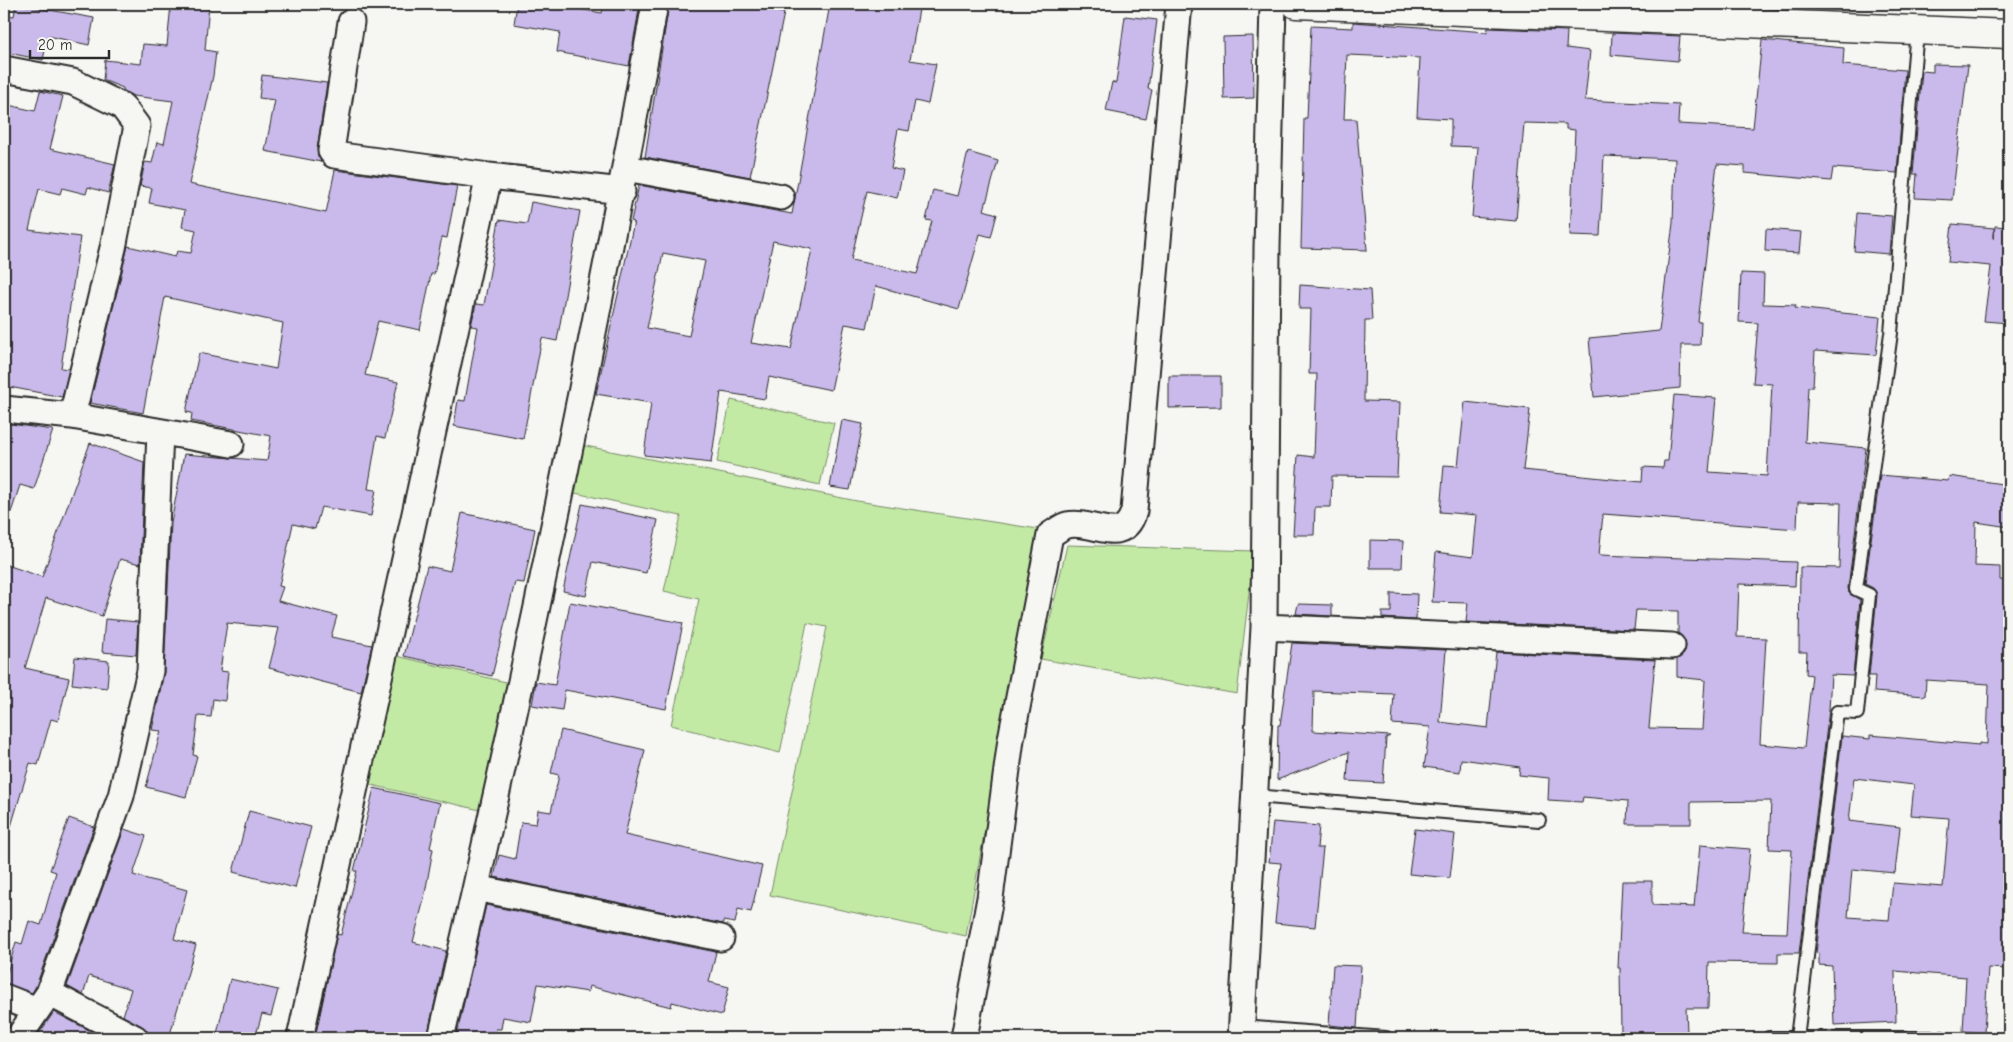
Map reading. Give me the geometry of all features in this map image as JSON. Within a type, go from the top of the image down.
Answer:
[{"type":"street","points":[[441,1038],[476,888],[624,179],[655,4]]},
{"type":"street","points":[[964,1038],[990,898],[1011,739],[1050,535],[1067,525],[1120,530],[1130,523],[1134,511],[1179,4]]},
{"type":"street","points":[[1242,1033],[1264,627],[1266,248],[1273,4]]},
{"type":"street","points":[[1296,4],[2009,34]]},
{"type":"street","points":[[352,22],[331,151],[334,155],[489,176],[624,179],[781,197]]},
{"type":"street","points":[[4,69],[73,82],[122,106],[137,126],[113,248],[72,416]]},
{"type":"street","points":[[300,1038],[489,176]]},
{"type":"street","points":[[4,409],[72,416],[231,444]]},
{"type":"street","points":[[18,1038],[43,1001],[121,796],[150,671],[160,432]]},
{"type":"street","points":[[1264,627],[1672,646]]},
{"type":"street","points":[[476,888],[721,938]]},
{"type":"street","points":[[4,997],[43,1001],[136,1038]]},
{"type":"lane","points":[[1797,1038],[1838,712],[1856,714],[1869,595],[1856,589],[1891,333],[1916,30]]},
{"type":"lane","points":[[1255,796],[1539,820]]},
{"type":"lane","points":[[1242,1033],[1386,1038]]},
{"type":"lane","points":[[1769,1038],[1942,1038]]},
{"type":"green space","points":[[731,400],[834,423],[820,485],[717,462]]},
{"type":"green space","points":[[576,444],[857,501],[1038,529],[966,936],[770,895],[827,627],[807,623],[780,753],[671,725],[699,599],[664,591],[681,516],[566,491]]},
{"type":"green space","points":[[1067,545],[1254,551],[1237,694],[1041,659]]},
{"type":"green space","points":[[397,656],[510,683],[480,810],[367,784]]},
{"type":"building","points":[[16,4],[94,18],[89,45],[48,36],[43,60],[4,52],[4,15],[14,16]]},
{"type":"building","points":[[171,4],[209,4],[205,50],[216,52],[213,76],[189,184],[326,213],[335,170],[457,186],[447,238],[442,237],[434,274],[431,274],[420,330],[378,321],[365,375],[398,382],[385,438],[377,436],[368,489],[376,490],[371,516],[321,507],[315,529],[293,524],[279,586],[283,587],[278,601],[337,616],[331,637],[372,645],[361,692],[269,668],[279,628],[227,623],[220,671],[228,672],[225,701],[213,699],[211,717],[198,716],[193,755],[197,756],[186,797],[146,787],[161,731],[152,730],[164,672],[171,523],[184,454],[267,461],[271,436],[191,421],[192,413],[186,412],[199,353],[276,369],[283,323],[165,297],[143,413],[90,403],[128,246],[175,257],[177,251],[191,253],[196,230],[182,227],[185,210],[149,203],[152,188],[140,186],[145,162],[152,163],[157,142],[164,144],[173,101],[133,96],[123,90],[123,88],[103,80],[105,60],[141,64],[143,44],[167,46]]},
{"type":"building","points":[[517,4],[547,4],[602,13],[604,4],[640,4],[629,66],[557,52],[560,32],[514,24]]},
{"type":"building","points":[[669,4],[739,4],[784,13],[750,177],[645,157]]},
{"type":"building","points":[[830,4],[920,4],[910,60],[936,64],[928,104],[915,101],[909,131],[898,129],[891,168],[903,171],[897,198],[867,191],[851,260],[917,274],[932,221],[926,220],[933,190],[957,196],[968,152],[998,161],[984,210],[997,214],[991,237],[980,234],[959,309],[876,286],[867,328],[845,324],[831,390],[769,377],[765,399],[721,392],[711,463],[644,455],[651,403],[596,394],[634,222],[631,221],[639,185],[792,214]],"holes":[[[773,241],[812,249],[791,349],[751,343]],[[663,253],[705,261],[689,336],[647,328]]]},
{"type":"building","points":[[1125,16],[1157,20],[1148,89],[1152,90],[1146,119],[1106,111],[1112,82],[1116,83]]},
{"type":"building","points":[[1353,22],[1487,32],[1488,28],[1567,31],[1566,48],[1590,51],[1585,100],[1679,105],[1678,124],[1753,128],[1762,40],[1844,48],[1843,65],[1905,70],[1897,173],[1833,168],[1831,181],[1745,173],[1745,166],[1717,164],[1698,322],[1701,322],[1700,345],[1681,345],[1680,388],[1594,397],[1589,338],[1659,331],[1673,223],[1675,159],[1604,156],[1600,236],[1570,235],[1575,130],[1566,129],[1566,124],[1524,123],[1516,221],[1472,217],[1478,147],[1451,146],[1451,119],[1417,117],[1420,58],[1347,55],[1344,119],[1356,119],[1367,250],[1301,248],[1304,118],[1307,118],[1311,26],[1353,28]]},
{"type":"building","points":[[1612,33],[1680,36],[1678,61],[1611,55]]},
{"type":"building","points":[[1253,36],[1254,98],[1224,99],[1223,37]]},
{"type":"building","points":[[1933,64],[1968,65],[1952,200],[1915,198],[1917,174],[1913,174],[1922,71],[1933,72]]},
{"type":"building","points":[[262,75],[327,83],[317,149],[321,162],[265,151],[275,100],[259,98]]},
{"type":"building","points":[[40,91],[63,96],[50,149],[115,164],[108,193],[88,187],[86,194],[62,188],[60,194],[39,189],[29,230],[80,237],[61,368],[69,369],[62,397],[4,386],[4,104],[35,111]]},
{"type":"building","points":[[531,202],[580,211],[557,341],[542,338],[523,439],[454,426],[458,400],[465,401],[478,327],[471,326],[476,304],[484,305],[499,220],[527,224]]},
{"type":"building","points":[[1857,213],[1892,216],[1889,254],[1854,251]]},
{"type":"building","points":[[1952,224],[1994,228],[1994,239],[1995,226],[2009,227],[2009,323],[1984,321],[1991,266],[1948,262]]},
{"type":"building","points":[[1766,229],[1801,232],[1799,253],[1765,251]]},
{"type":"building","points":[[1741,273],[1764,274],[1763,304],[1796,305],[1795,308],[1880,317],[1876,355],[1815,351],[1813,387],[1808,387],[1805,442],[1866,448],[1848,588],[1849,593],[1860,600],[1853,676],[1831,675],[1829,710],[1799,953],[1778,953],[1778,963],[1709,962],[1708,1008],[1686,1008],[1687,1032],[1621,1033],[1620,968],[1618,968],[1622,881],[1652,881],[1652,905],[1694,907],[1700,845],[1750,849],[1742,932],[1787,933],[1792,850],[1769,849],[1771,801],[1691,802],[1691,824],[1627,824],[1628,801],[1583,797],[1582,802],[1548,800],[1549,778],[1519,775],[1520,767],[1461,759],[1460,772],[1424,767],[1430,727],[1392,724],[1394,694],[1314,691],[1313,731],[1390,736],[1386,738],[1383,783],[1347,781],[1349,752],[1277,780],[1278,725],[1280,725],[1292,643],[1446,650],[1440,722],[1488,728],[1496,652],[1655,660],[1649,728],[1702,729],[1705,680],[1677,677],[1677,659],[1684,654],[1686,646],[1684,639],[1678,633],[1678,611],[1636,610],[1634,630],[1466,622],[1468,603],[1432,602],[1436,552],[1473,557],[1477,515],[1440,512],[1444,465],[1458,466],[1465,402],[1530,409],[1523,470],[1642,482],[1643,467],[1663,468],[1664,461],[1668,461],[1674,395],[1716,398],[1709,472],[1767,476],[1772,384],[1753,383],[1758,323],[1739,322]],"holes":[[[1798,502],[1841,503],[1839,568],[1800,567],[1799,652],[1807,652],[1806,674],[1812,675],[1804,748],[1760,744],[1766,638],[1737,637],[1739,584],[1795,586],[1796,562],[1599,555],[1603,514],[1797,529]]]},
{"type":"building","points":[[1300,285],[1370,290],[1372,320],[1365,320],[1364,401],[1400,402],[1397,477],[1332,476],[1331,507],[1315,507],[1314,535],[1293,535],[1298,455],[1314,457],[1317,374],[1309,374],[1311,309],[1299,309]]},
{"type":"building","points":[[1169,376],[1221,376],[1221,407],[1169,408]]},
{"type":"building","points":[[842,420],[863,424],[850,490],[830,487]]},
{"type":"building","points":[[4,423],[53,430],[34,489],[20,485],[8,522],[4,522]]},
{"type":"building","points":[[90,443],[144,462],[140,564],[120,559],[102,616],[46,598],[25,668],[69,678],[58,721],[51,719],[38,765],[30,763],[9,833],[4,833],[4,564],[42,577]]},
{"type":"building","points":[[1880,475],[1948,481],[1949,476],[2009,485],[2009,527],[1976,522],[1975,566],[2000,567],[2000,580],[2009,581],[2009,969],[1988,968],[1984,1033],[1963,1031],[1966,977],[1895,971],[1896,1022],[1834,1025],[1832,966],[1819,965],[1819,954],[1816,953],[1842,736],[1870,739],[1870,735],[1979,745],[1979,743],[1987,744],[1989,684],[1926,680],[1925,696],[1874,692],[1875,676],[1869,676],[1877,595],[1873,588],[1865,584]],"holes":[[[1854,778],[1914,785],[1911,815],[1949,818],[1943,887],[1893,883],[1889,920],[1848,917],[1852,869],[1895,873],[1900,827],[1849,821]]]},
{"type":"building","points":[[582,504],[658,520],[646,573],[593,562],[586,596],[563,591]]},
{"type":"building","points":[[462,513],[535,529],[524,583],[515,582],[492,676],[404,656],[427,566],[450,571]]},
{"type":"building","points":[[1370,540],[1403,541],[1402,568],[1370,568]]},
{"type":"building","points":[[1391,593],[1417,594],[1416,620],[1382,618],[1382,612],[1391,612]]},
{"type":"building","points":[[570,602],[683,623],[666,709],[565,690],[562,710],[532,705],[536,682],[555,685]]},
{"type":"building","points":[[1298,604],[1332,605],[1332,616],[1296,614]]},
{"type":"building","points":[[105,619],[138,622],[136,655],[102,652]]},
{"type":"building","points":[[75,657],[109,661],[107,688],[72,684]]},
{"type":"building","points":[[561,730],[645,750],[625,835],[762,866],[751,912],[738,909],[735,923],[723,921],[723,924],[494,877],[499,855],[515,859],[521,822],[536,824],[538,810],[551,812],[559,775],[551,773]]},
{"type":"building","points":[[374,788],[440,803],[430,848],[433,849],[424,899],[413,942],[446,951],[427,1038],[315,1038],[337,934],[341,935],[357,871],[354,871]]},
{"type":"building","points":[[249,811],[311,827],[295,888],[233,872]]},
{"type":"building","points":[[69,818],[94,827],[32,993],[4,983],[16,942],[22,944],[29,921],[41,925],[56,872],[50,870]]},
{"type":"building","points":[[1273,822],[1319,826],[1317,848],[1323,848],[1315,927],[1275,923],[1281,863],[1269,862]]},
{"type":"building","points":[[124,829],[146,836],[133,875],[187,890],[174,939],[196,945],[169,1038],[149,1038],[147,1031],[142,1026],[123,1016],[131,989],[89,976],[83,995],[67,986]]},
{"type":"building","points":[[1415,829],[1455,834],[1450,878],[1409,874]]},
{"type":"building","points":[[486,905],[716,952],[709,982],[729,987],[722,1015],[672,1002],[671,1007],[589,986],[588,992],[538,984],[531,1022],[503,1017],[501,1029],[496,1029],[494,1038],[456,1038]]},
{"type":"building","points":[[1333,965],[1361,966],[1357,1028],[1329,1025]]},
{"type":"building","points":[[230,979],[278,990],[271,1016],[262,1014],[255,1038],[216,1038]]},
{"type":"building","points":[[54,1012],[104,1038],[36,1038]]}]
